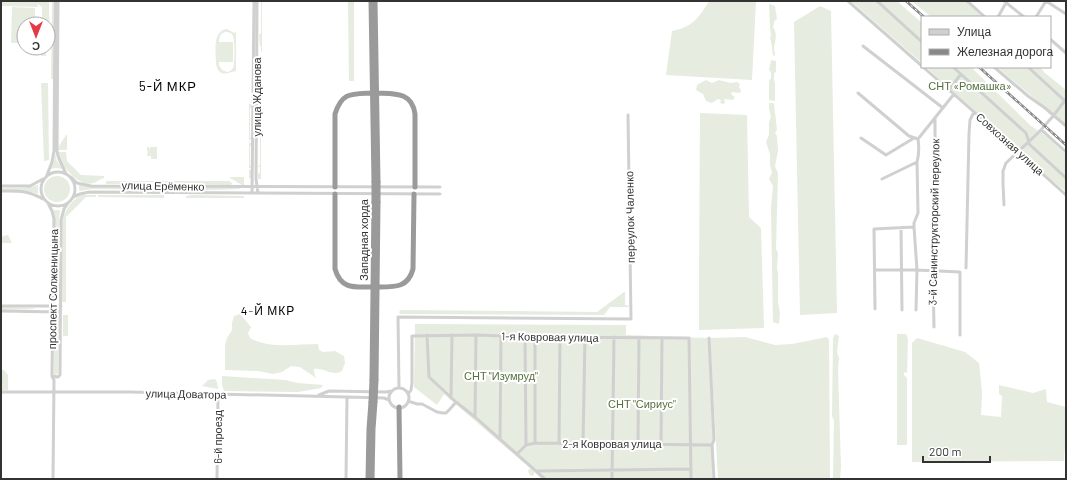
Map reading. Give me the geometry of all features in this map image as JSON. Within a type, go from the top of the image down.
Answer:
[{"type":"highway","name":"Западная хорда","points":[[371,1],[376,182],[372,479]]},
{"type":"highway","name":"Западная хорда","points":[[374,93],[375,1]]},
{"type":"highway","points":[[335,187],[335,114],[340,102],[345,97],[353,94],[374,93],[404,96],[412,105],[415,114],[414,187]]},
{"type":"highway","points":[[335,194],[334,268],[342,283],[347,286],[362,287],[398,286],[409,280],[413,269],[414,194]]},
{"type":"highway","name":"Западная хорда","points":[[368,479],[369,429],[373,402]]},
{"type":"highway","points":[[400,407],[400,479]]},
{"type":"street","points":[[47,175],[54,151],[55,1]]},
{"type":"street","points":[[58,1],[57,151],[66,174]]},
{"type":"street","name":"улица Жданова","points":[[252,193],[254,1]]},
{"type":"street","name":"улица Жданова","points":[[257,1],[256,180],[258,194]]},
{"type":"street","name":"Совхозная улица","points":[[848,1],[921,66]]},
{"type":"street","points":[[877,1],[921,41]]},
{"type":"street","points":[[967,1],[985,16]]},
{"type":"street","points":[[1037,16],[1046,1],[1066,14]]},
{"type":"street","points":[[999,16],[1006,2],[1023,16]]},
{"type":"street","points":[[1051,40],[1066,53]]},
{"type":"street","points":[[863,46],[943,108]]},
{"type":"street","name":"Совхозная улица","points":[[923,68],[1066,195]]},
{"type":"street","points":[[954,68],[1026,133],[1028,142],[1066,178]]},
{"type":"street","points":[[995,68],[1066,126]]},
{"type":"street","points":[[1004,205],[1002,184],[1003,171],[1006,163],[1041,130],[1065,100],[1029,68]]},
{"type":"street","points":[[949,90],[961,74]]},
{"type":"street","points":[[858,93],[909,136],[916,138]]},
{"type":"street","points":[[861,138],[886,155],[916,138],[935,118],[954,94]]},
{"type":"street","points":[[966,268],[969,134],[970,120],[974,112]]},
{"type":"street","name":"переулок Чаленко","points":[[398,388],[398,317],[631,318],[628,115]]},
{"type":"street","name":"3-й Санинструкторский переулок","points":[[934,327],[933,275],[935,271],[935,118]]},
{"type":"street","points":[[1041,130],[1066,152]]},
{"type":"street","points":[[916,138],[918,157],[916,162],[918,213],[914,223],[917,270],[916,310]]},
{"type":"street","points":[[882,179],[916,162]]},
{"type":"street","points":[[1,186],[30,186],[47,175],[58,172],[71,177],[75,189],[73,197],[68,203],[65,205],[56,206],[30,192],[1,191]]},
{"type":"street","name":"улица Ерёменко","points":[[71,177],[77,183],[90,186],[440,188]]},
{"type":"street","points":[[43,179],[40,192],[44,200]]},
{"type":"street","points":[[239,187],[239,194]]},
{"type":"street","name":"улица Ерёменко","points":[[73,197],[89,192],[440,194]]},
{"type":"street","name":"проспект Солженицына","points":[[48,203],[52,210],[54,219],[52,306],[52,376],[54,380],[54,392]]},
{"type":"street","name":"проспект Солженицына","points":[[59,376],[61,220],[64,209],[68,203]]},
{"type":"street","points":[[875,309],[874,228],[914,227]]},
{"type":"street","points":[[901,228],[902,310]]},
{"type":"street","points":[[875,270],[960,272],[960,335]]},
{"type":"street","points":[[53,291],[60,291]]},
{"type":"street","points":[[1,306],[60,306]]},
{"type":"street","points":[[36,306],[36,312]]},
{"type":"street","points":[[1,311],[60,312]]},
{"type":"street","points":[[427,335],[429,377],[451,398],[475,417],[545,479]]},
{"type":"street","points":[[451,398],[452,335]]},
{"type":"street","points":[[475,417],[476,335]]},
{"type":"street","name":"1-я Ковровая улица","points":[[408,394],[411,390],[413,378],[412,336],[476,335],[689,338],[690,445]]},
{"type":"street","points":[[500,439],[501,336]]},
{"type":"street","points":[[517,454],[526,445],[525,336]]},
{"type":"street","points":[[535,337],[535,443]]},
{"type":"street","points":[[559,443],[560,337]]},
{"type":"street","points":[[583,444],[585,337]]},
{"type":"street","points":[[612,479],[614,338]]},
{"type":"street","points":[[638,338],[638,444]]},
{"type":"street","points":[[661,444],[662,338]]},
{"type":"street","points":[[709,338],[714,440],[712,445],[714,479]]},
{"type":"street","points":[[52,376],[59,376]]},
{"type":"street","points":[[54,380],[59,376]]},
{"type":"street","points":[[398,388],[403,389],[408,394],[408,401],[404,406],[396,407],[392,405],[389,400],[389,396],[392,391],[398,388]]},
{"type":"street","name":"улица Доватора","points":[[317,396],[329,392],[392,391]]},
{"type":"street","name":"улица Доватора","points":[[1,392],[347,396],[384,398],[389,400]]},
{"type":"street","points":[[54,392],[54,479]]},
{"type":"street","name":"6-й проезд","points":[[218,394],[218,479]]},
{"type":"street","points":[[346,479],[347,396]]},
{"type":"street","points":[[408,401],[426,405],[437,412],[443,413],[450,410],[456,402]]},
{"type":"street","name":"2-я Ковровая улица","points":[[526,445],[535,443],[712,445]]},
{"type":"street","points":[[690,445],[691,479]]},
{"type":"street","points":[[536,471],[691,469]]},
{"type":"green space","points":[[1,1],[49,1],[49,16],[42,16],[42,7],[37,4],[38,7],[1,6]]},
{"type":"green space","points":[[52,1],[53,1],[53,16]]},
{"type":"green space","points":[[261,1],[262,52],[259,35],[261,33]]},
{"type":"green space","points":[[348,1],[354,1],[354,81],[349,81]]},
{"type":"green space","points":[[709,1],[756,1],[752,80],[666,75],[672,31],[679,30],[694,21]]},
{"type":"green space","name":"СНТ «Ромашка»","points":[[851,1],[897,1],[921,22],[921,62]]},
{"type":"green space","points":[[912,1],[967,1],[984,16],[930,16]]},
{"type":"green space","points":[[769,4],[775,6],[777,19],[775,20],[773,27],[776,35],[774,48],[775,55],[773,56],[770,38]]},
{"type":"green space","points":[[820,6],[831,11],[837,313],[800,315],[794,22]]},
{"type":"green space","points":[[12,7],[35,8],[35,16],[16,16],[16,43],[11,43]]},
{"type":"green space","points":[[226,29],[234,33],[236,32],[236,71],[224,74],[217,68],[215,49],[217,38],[222,31]],"holes":[[[225,32],[231,33],[234,42],[233,68],[227,72],[222,70],[219,65],[219,39],[221,34]]]},
{"type":"green space","points":[[219,42],[233,42],[233,62],[219,62]]},
{"type":"green space","points":[[51,56],[53,56],[53,79],[51,79]]},
{"type":"green space","points":[[771,60],[776,61],[776,72],[774,73],[775,101],[769,100],[769,80],[771,79],[771,72],[769,70]]},
{"type":"green space","points":[[258,68],[261,68],[261,179],[258,179],[258,174],[260,172],[260,167],[258,167],[260,164],[260,131],[258,128],[258,120],[260,117],[260,112],[258,112],[260,109],[260,73]]},
{"type":"green space","name":"СНТ «Ромашка»","points":[[927,68],[972,68],[1031,126],[1048,137],[1066,155],[1066,192],[1016,150]]},
{"type":"green space","points":[[998,68],[1041,68],[1066,90],[1066,125]]},
{"type":"green space","points":[[706,80],[712,83],[719,80],[731,83],[737,82],[740,84],[740,93],[732,92],[731,94],[735,97],[733,100],[724,99],[724,104],[720,103],[721,100],[718,99],[712,103],[706,101],[703,94],[696,90],[697,85]]},
{"type":"green space","points":[[41,83],[48,83],[49,160],[44,161]]},
{"type":"green space","points":[[769,103],[774,103],[777,130],[775,133],[777,136],[778,151],[775,166],[778,173],[776,249],[778,253],[777,268],[780,314],[779,324],[773,322],[771,207],[773,186],[769,179],[772,173],[770,154],[766,142],[769,135],[769,122],[771,117]]},
{"type":"green space","points":[[249,104],[252,106],[250,109],[250,138],[252,136],[252,139],[250,139],[249,142]]},
{"type":"green space","points":[[700,113],[747,115],[749,217],[761,228],[764,328],[699,330]]},
{"type":"green space","points":[[66,135],[67,150],[58,150],[58,148]]},
{"type":"green space","points":[[249,142],[252,144],[250,146],[250,167],[252,165],[252,168],[249,168]]},
{"type":"green space","points":[[147,147],[149,147],[149,151],[150,147],[157,147],[157,159],[151,159],[151,156],[147,156]]},
{"type":"green space","points":[[58,152],[66,152],[67,161],[81,175],[104,176],[104,178],[94,183],[84,183],[74,177],[66,169]]},
{"type":"green space","points":[[55,153],[57,161],[63,169],[50,169],[54,161]]},
{"type":"green space","points":[[249,169],[252,172],[251,178],[249,178]]},
{"type":"green space","points":[[57,176],[66,180],[70,189],[66,198],[57,202],[48,198],[44,189],[48,180]]},
{"type":"green space","points":[[229,177],[244,177],[244,185],[231,179]]},
{"type":"green space","points":[[106,181],[164,181],[164,182],[106,184]]},
{"type":"green space","points":[[165,181],[229,181],[232,183],[231,185],[165,184]]},
{"type":"green space","points":[[38,185],[38,194],[15,190],[1,190],[1,188],[24,188]]},
{"type":"green space","points":[[79,185],[240,188],[213,190],[91,189],[80,191]]},
{"type":"green space","points":[[82,195],[96,195],[96,197],[86,197],[66,217],[66,302],[61,302],[62,223],[64,215],[71,203]]},
{"type":"green space","points":[[98,195],[164,195],[164,198],[98,197]]},
{"type":"green space","points":[[186,196],[244,196],[244,198],[186,198]]},
{"type":"green space","points":[[53,210],[60,210],[59,289],[57,291],[55,289],[55,220]]},
{"type":"green space","points":[[8,235],[12,243],[1,243],[1,237]]},
{"type":"green space","points":[[624,292],[625,305],[629,307],[610,307],[604,315],[400,314],[399,312],[401,310],[597,312]]},
{"type":"green space","points":[[1,307],[34,308],[34,309],[1,310]]},
{"type":"green space","points":[[240,314],[251,327],[248,333],[250,338],[266,344],[275,345],[318,344],[319,350],[323,352],[335,351],[344,356],[345,363],[342,371],[335,373],[321,369],[314,369],[316,378],[300,367],[291,366],[282,372],[273,374],[258,371],[225,370],[225,345],[232,330],[234,316]]},
{"type":"green space","points":[[54,315],[59,315],[58,374],[54,375]]},
{"type":"green space","points":[[63,315],[68,315],[68,336],[63,336]]},
{"type":"green space","name":"СНТ \"Изумруд\"","points":[[415,324],[626,325],[626,335],[708,338],[715,479],[542,479],[534,472],[534,475],[531,476],[528,472],[529,469],[531,469],[444,394],[437,405],[414,387]]},
{"type":"green space","points":[[835,334],[839,336],[837,352],[839,358],[840,479],[833,479],[833,338]]},
{"type":"green space","points":[[897,334],[906,334],[908,339],[907,373],[904,372],[904,375],[907,378],[907,445],[897,445]]},
{"type":"green space","points":[[745,337],[775,345],[792,344],[827,337],[829,340],[830,479],[718,479],[710,338]]},
{"type":"green space","points":[[917,338],[965,352],[979,363],[982,392],[981,415],[1001,417],[1002,396],[999,394],[999,385],[1033,393],[1046,389],[1047,402],[1066,407],[1064,461],[912,462],[912,343]]},
{"type":"green space","points":[[1,370],[4,370],[8,375],[8,390],[1,390]]},
{"type":"green space","points":[[222,376],[286,380],[297,383],[323,385],[321,388],[298,392],[224,391]]},
{"type":"green space","points":[[215,379],[218,389],[202,386],[208,380]]},
{"type":"railway","points":[[906,1],[923,16]]},
{"type":"railway","points":[[980,68],[1066,145]]},
{"type":"district","name":"5-Й МКР","points":[[168,86]]},
{"type":"district","name":"4-Й МКР","points":[[268,311]]},
{"type":"park label","name":"СНТ \"Сириус\"","points":[[642,404]]}]
